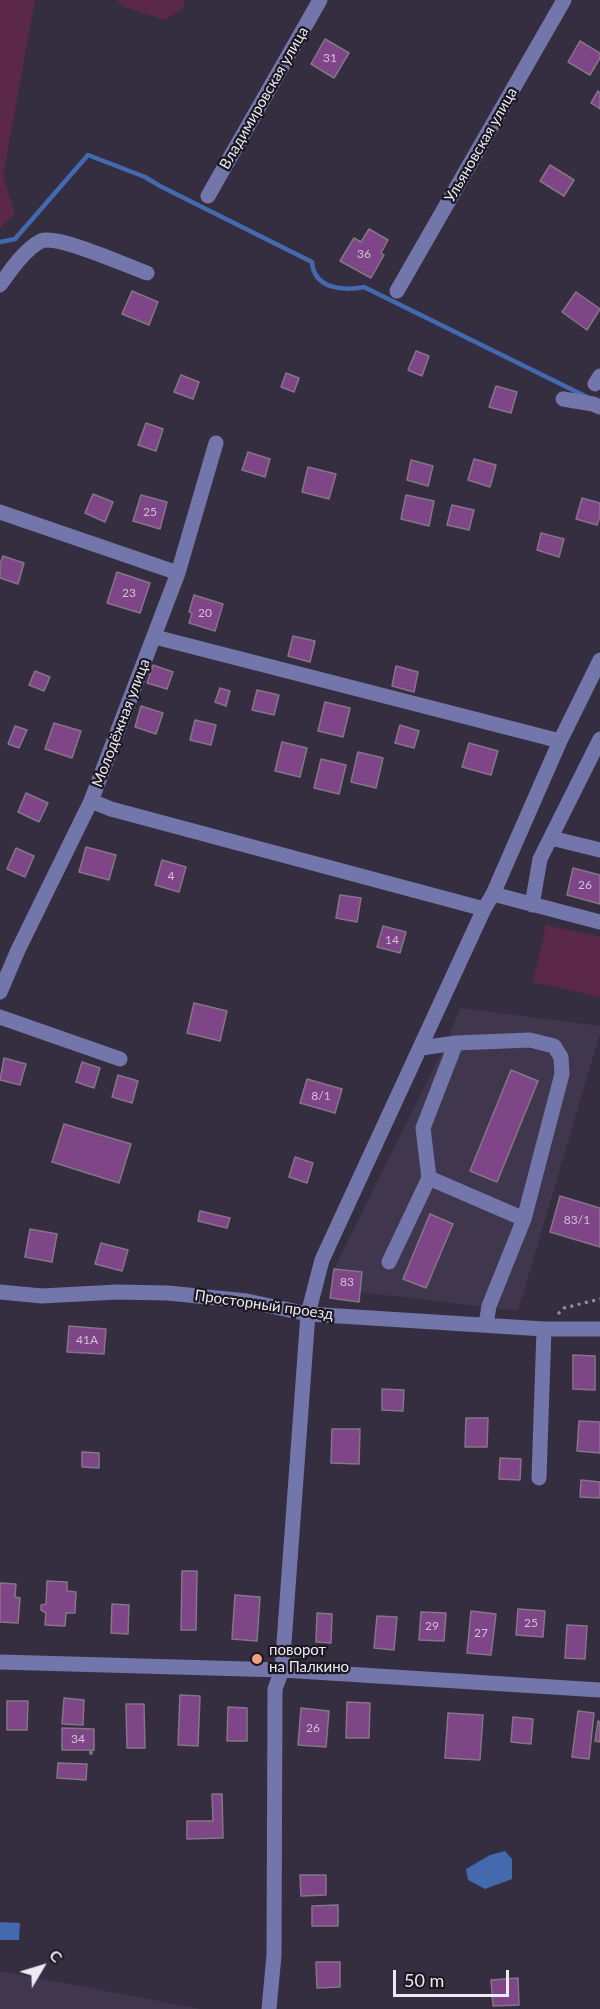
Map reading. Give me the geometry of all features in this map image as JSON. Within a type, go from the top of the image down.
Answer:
[{"type":"street","name":"Владимировская улица","points":[[208,196],[320,0]]},
{"type":"street","name":"Ульяновская улица","points":[[397,291],[564,0]]},
{"type":"street","points":[[0,285],[19,260],[42,241],[61,240],[147,273]]},
{"type":"street","points":[[563,399],[593,404],[600,408]]},
{"type":"street","name":"Молодёжная улица","points":[[0,992],[90,801],[155,637],[178,573],[216,443]]},
{"type":"street","points":[[0,512],[178,573]]},
{"type":"street","points":[[155,637],[560,741]]},
{"type":"street","points":[[269,2009],[274,1955],[275,1689],[282,1670],[308,1314],[322,1260],[484,909],[493,894],[560,741],[600,660]]},
{"type":"street","points":[[532,906],[540,859],[593,770],[600,739]]},
{"type":"street","points":[[90,801],[111,809],[484,909]]},
{"type":"street","points":[[551,838],[600,850]]},
{"type":"street","points":[[493,894],[600,922]]},
{"type":"street","points":[[0,1017],[120,1059]]},
{"type":"street","points":[[421,1048],[530,1040],[554,1046],[561,1057],[562,1074],[524,1219],[489,1306],[486,1324]]},
{"type":"street","points":[[389,1262],[429,1178],[423,1128],[456,1044]]},
{"type":"street","points":[[429,1178],[524,1219]]},
{"type":"street","name":"Просторный проезд","points":[[0,1292],[42,1296],[117,1292],[168,1293],[246,1301],[308,1314],[544,1329],[600,1329]]},
{"type":"street","points":[[538,1478],[544,1329]]},
{"type":"street","points":[[0,1662],[282,1670],[600,1690]]},
{"type":"path","points":[[544,1329],[564,1308],[600,1299]]},
{"type":"shaded area","points":[[0,0],[35,0],[3,176],[15,214],[0,228]]},
{"type":"shaded area","points":[[117,0],[185,0],[183,8],[165,20],[124,7]]},
{"type":"shaded area","points":[[546,925],[600,937],[600,997],[533,982]]},
{"type":"shaded area","points":[[460,1008],[600,1026],[600,1033],[518,1311],[360,1292],[362,1272],[334,1269],[445,1046]]},
{"type":"shaded area","points":[[0,1971],[201,2009],[0,2009]]},
{"type":"water","points":[[505,1851],[512,1859],[512,1879],[485,1889],[468,1880],[466,1869],[490,1855]]},
{"type":"water","points":[[0,1922],[20,1923],[19,1940],[0,1940]]},
{"type":"building","points":[[325,39],[349,53],[334,78],[311,64]]},
{"type":"building","points":[[580,41],[600,53],[600,58],[590,75],[568,62]]},
{"type":"building","points":[[598,91],[600,93],[600,109],[591,103]]},
{"type":"building","points":[[550,165],[574,180],[564,196],[540,181]]},
{"type":"building","points":[[369,229],[388,240],[381,253],[384,255],[371,278],[340,261],[354,238],[361,242]]},
{"type":"building","points":[[132,291],[158,302],[149,325],[122,314]]},
{"type":"building","points":[[576,292],[600,309],[587,330],[562,312]]},
{"type":"building","points":[[416,351],[429,356],[422,376],[408,370]]},
{"type":"building","points":[[286,373],[299,378],[294,392],[281,387]]},
{"type":"building","points":[[181,375],[199,382],[193,399],[174,392]]},
{"type":"building","points":[[496,386],[517,392],[511,413],[489,407]]},
{"type":"building","points":[[146,423],[163,429],[156,451],[138,445]]},
{"type":"building","points":[[248,452],[270,459],[265,477],[242,470]]},
{"type":"building","points":[[474,459],[496,465],[490,487],[468,480]]},
{"type":"building","points":[[411,460],[433,466],[428,486],[407,480]]},
{"type":"building","points":[[308,467],[336,474],[329,499],[302,492]]},
{"type":"building","points":[[93,494],[113,502],[105,522],[85,513]]},
{"type":"building","points":[[141,495],[167,502],[160,529],[133,521]]},
{"type":"building","points":[[406,495],[434,501],[429,526],[401,519]]},
{"type":"building","points":[[582,498],[600,503],[597,525],[576,519]]},
{"type":"building","points":[[452,505],[474,510],[469,530],[447,525]]},
{"type":"building","points":[[541,533],[564,539],[559,557],[537,550]]},
{"type":"building","points":[[3,556],[24,563],[18,584],[0,578],[0,564]]},
{"type":"building","points":[[117,572],[150,583],[140,613],[107,603]]},
{"type":"building","points":[[194,595],[223,604],[215,631],[189,623],[192,613],[189,612]]},
{"type":"building","points":[[293,636],[315,641],[310,662],[288,656]]},
{"type":"building","points":[[153,665],[173,672],[167,689],[147,683]]},
{"type":"building","points":[[396,666],[418,672],[414,692],[392,686]]},
{"type":"building","points":[[35,671],[50,677],[44,691],[29,685]]},
{"type":"building","points":[[220,688],[230,691],[226,706],[215,702]]},
{"type":"building","points":[[257,690],[279,695],[274,715],[252,710]]},
{"type":"building","points":[[325,702],[350,708],[343,737],[318,731]]},
{"type":"building","points":[[141,706],[163,713],[156,734],[135,727]]},
{"type":"building","points":[[195,720],[216,725],[211,745],[190,740]]},
{"type":"building","points":[[54,723],[81,731],[72,758],[45,749]]},
{"type":"building","points":[[400,725],[419,731],[414,748],[395,743]]},
{"type":"building","points":[[15,726],[27,730],[19,748],[8,744]]},
{"type":"building","points":[[282,742],[307,748],[300,777],[275,771]]},
{"type":"building","points":[[469,743],[498,751],[491,775],[462,767]]},
{"type":"building","points":[[358,752],[383,758],[376,788],[351,782]]},
{"type":"building","points":[[321,759],[346,765],[339,794],[314,788]]},
{"type":"building","points":[[26,793],[48,803],[39,822],[18,812]]},
{"type":"building","points":[[86,847],[116,855],[109,880],[79,872]]},
{"type":"building","points":[[16,848],[34,856],[25,877],[7,869]]},
{"type":"building","points":[[162,860],[186,867],[179,892],[155,885]]},
{"type":"building","points":[[573,868],[600,875],[600,904],[567,895]]},
{"type":"building","points":[[340,895],[361,898],[357,922],[336,918]]},
{"type":"building","points":[[383,926],[406,932],[400,953],[377,947]]},
{"type":"building","points":[[194,1003],[227,1011],[220,1041],[187,1033]]},
{"type":"building","points":[[4,1058],[26,1064],[20,1085],[0,1080]]},
{"type":"building","points":[[82,1062],[100,1068],[94,1088],[76,1082]]},
{"type":"building","points":[[511,1070],[538,1081],[497,1182],[470,1171]]},
{"type":"building","points":[[118,1075],[138,1081],[132,1103],[112,1097]]},
{"type":"building","points":[[307,1079],[342,1089],[335,1113],[300,1103]]},
{"type":"building","points":[[64,1124],[131,1144],[119,1183],[52,1162]]},
{"type":"building","points":[[295,1157],[313,1163],[307,1183],[289,1177]]},
{"type":"building","points":[[560,1196],[600,1208],[600,1247],[550,1232]]},
{"type":"building","points":[[200,1211],[230,1218],[227,1228],[198,1221]]},
{"type":"building","points":[[430,1214],[453,1224],[426,1288],[403,1279]]},
{"type":"building","points":[[30,1229],[57,1234],[52,1262],[25,1257]]},
{"type":"building","points":[[101,1243],[128,1250],[122,1271],[95,1264]]},
{"type":"building","points":[[334,1269],[362,1272],[359,1302],[330,1298]]},
{"type":"building","points":[[69,1326],[106,1329],[104,1354],[67,1352]]},
{"type":"building","points":[[573,1355],[595,1356],[595,1390],[573,1389]]},
{"type":"building","points":[[382,1389],[404,1390],[403,1411],[382,1410]]},
{"type":"building","points":[[466,1418],[488,1418],[487,1447],[465,1447]]},
{"type":"building","points":[[579,1421],[600,1422],[600,1453],[577,1451]]},
{"type":"building","points":[[332,1429],[360,1429],[359,1464],[331,1463]]},
{"type":"building","points":[[82,1452],[99,1453],[99,1468],[82,1467]]},
{"type":"building","points":[[500,1458],[521,1459],[520,1480],[499,1479]]},
{"type":"building","points":[[581,1480],[600,1482],[600,1498],[580,1497]]},
{"type":"building","points":[[182,1571],[197,1571],[196,1630],[181,1630]]},
{"type":"building","points":[[47,1581],[67,1582],[67,1591],[76,1592],[75,1613],[66,1613],[65,1626],[45,1625],[46,1613],[41,1610],[41,1605],[46,1604]]},
{"type":"building","points":[[0,1583],[16,1584],[15,1597],[20,1598],[18,1623],[0,1622]]},
{"type":"building","points":[[235,1595],[260,1597],[257,1641],[232,1639]]},
{"type":"building","points":[[112,1604],[129,1605],[128,1634],[111,1633]]},
{"type":"building","points":[[518,1609],[545,1611],[543,1637],[516,1635]]},
{"type":"building","points":[[471,1611],[496,1614],[491,1655],[467,1653]]},
{"type":"building","points":[[421,1612],[446,1613],[444,1641],[419,1640]]},
{"type":"building","points":[[317,1613],[332,1614],[331,1643],[316,1642]]},
{"type":"building","points":[[377,1616],[397,1617],[394,1650],[374,1648]]},
{"type":"building","points":[[567,1625],[587,1626],[585,1659],[565,1658]]},
{"type":"building","points":[[180,1695],[200,1696],[198,1746],[178,1745]]},
{"type":"building","points":[[64,1698],[84,1700],[83,1725],[62,1724]]},
{"type":"building","points":[[7,1701],[28,1701],[27,1730],[7,1730]]},
{"type":"building","points":[[347,1702],[370,1703],[369,1738],[346,1738]]},
{"type":"building","points":[[126,1704],[144,1704],[145,1748],[127,1748]]},
{"type":"building","points":[[228,1707],[247,1708],[247,1741],[227,1741]]},
{"type":"building","points":[[301,1708],[329,1711],[326,1747],[298,1745]]},
{"type":"building","points":[[578,1711],[594,1713],[589,1759],[572,1757]]},
{"type":"building","points":[[448,1713],[483,1715],[480,1760],[445,1758]]},
{"type":"building","points":[[513,1717],[533,1719],[531,1744],[511,1742]]},
{"type":"building","points":[[598,1721],[600,1722],[600,1742],[595,1741]]},
{"type":"building","points":[[62,1728],[94,1729],[92,1754],[90,1750],[62,1750]]},
{"type":"building","points":[[58,1763],[87,1764],[86,1780],[57,1778]]},
{"type":"building","points":[[212,1794],[222,1794],[223,1838],[187,1839],[187,1821],[213,1821]]},
{"type":"building","points":[[300,1875],[326,1875],[326,1895],[301,1896]]},
{"type":"building","points":[[338,1905],[338,1926],[312,1926],[312,1906]]},
{"type":"building","points":[[316,1962],[340,1962],[340,1987],[317,1988]]},
{"type":"building","points":[[518,1978],[519,2005],[493,2006],[491,1980]]},
{"type":"waterway","points":[[0,242],[15,239],[88,155],[145,177],[312,262],[314,271],[324,283],[347,289],[364,287],[587,397]]},
{"type":"place","name":"поворот на Палкино","points":[[257,1659]]}]
